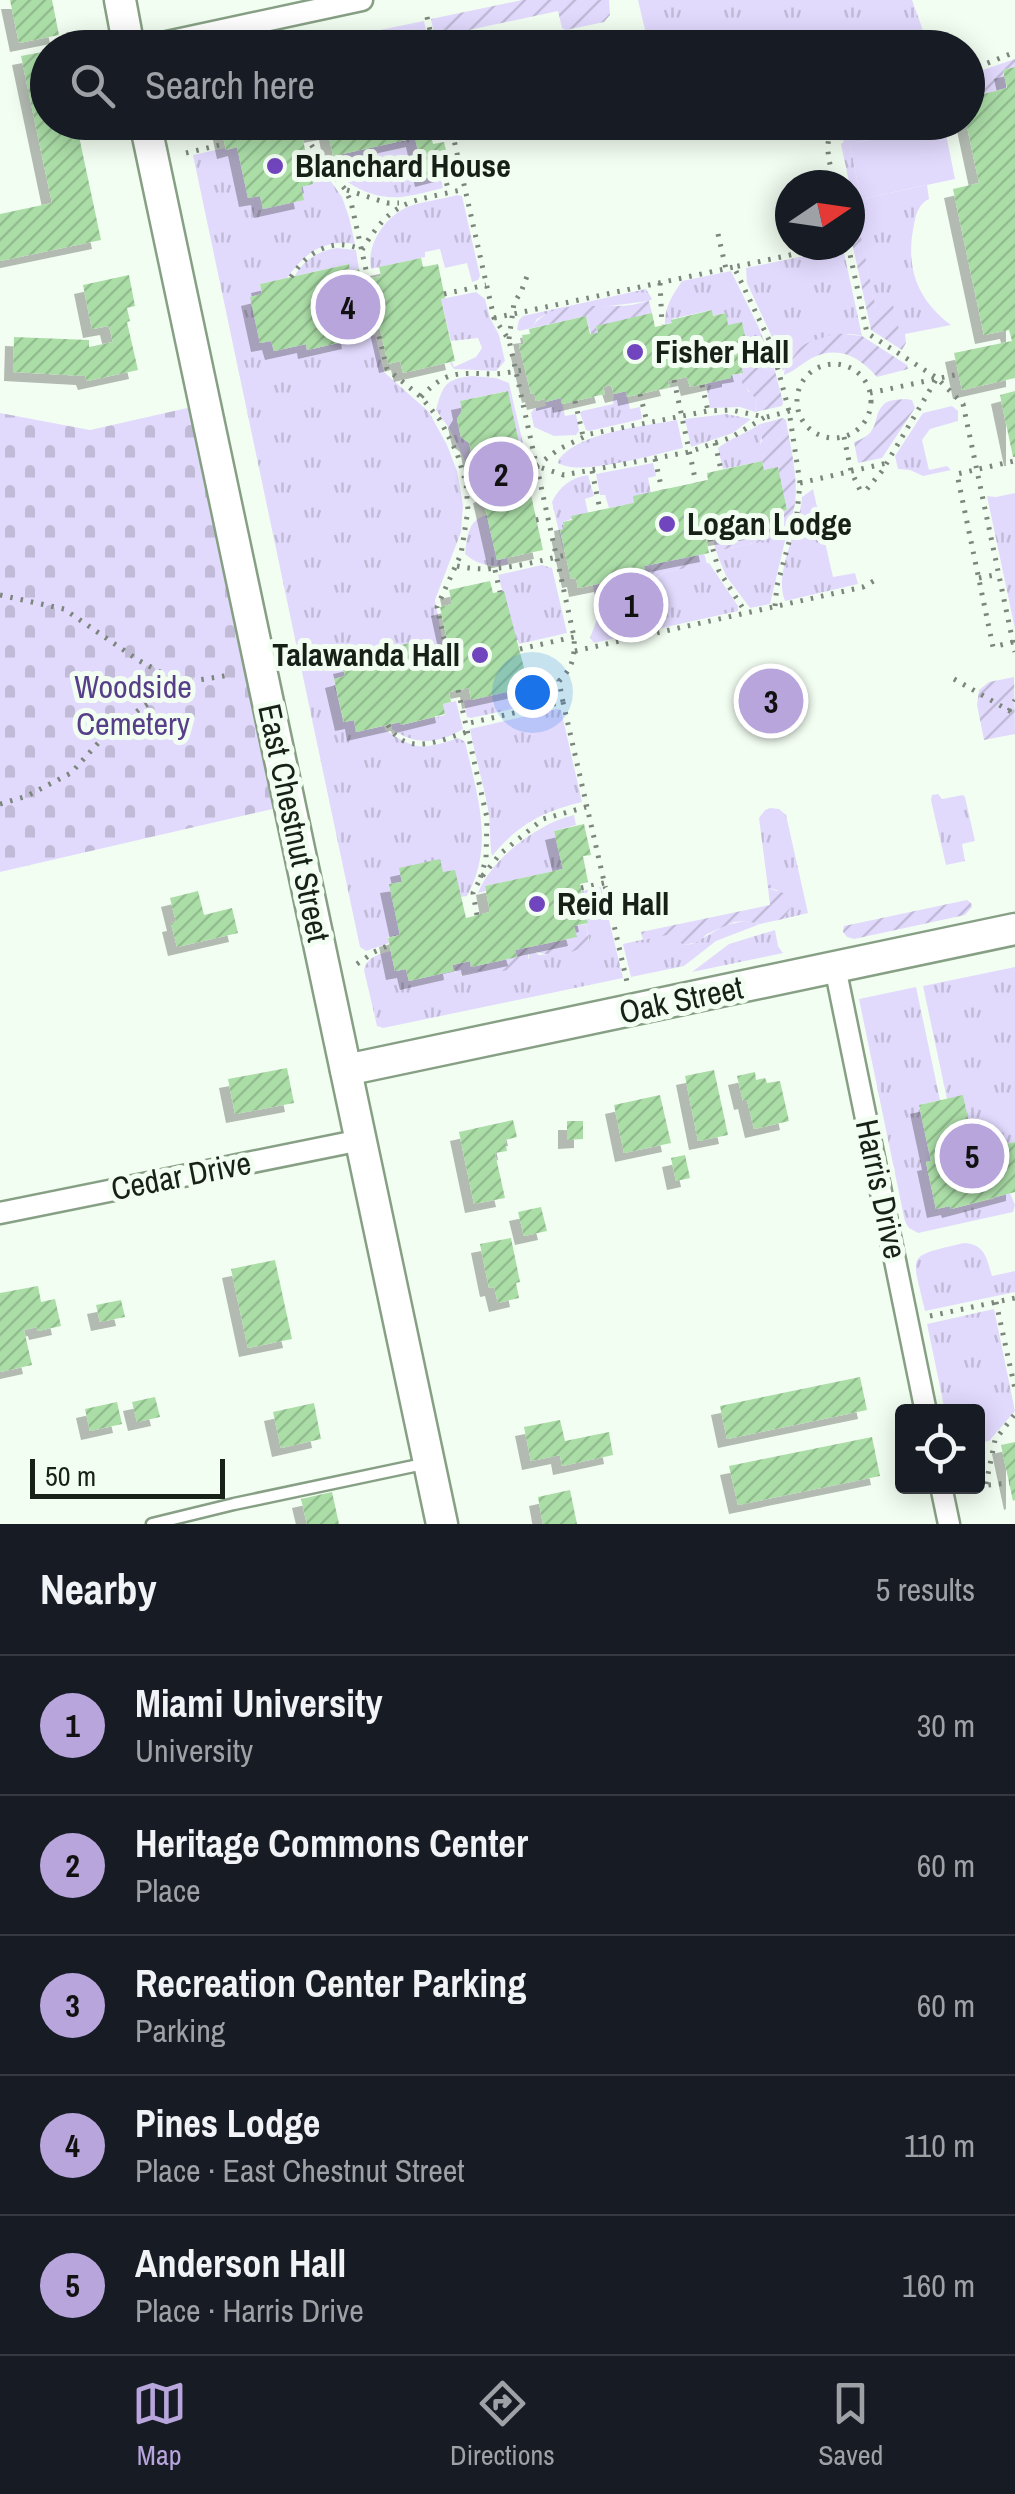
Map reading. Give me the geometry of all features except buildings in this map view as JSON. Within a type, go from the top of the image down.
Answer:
[{"type":"street","points":[[120,0],[126,30]]},
{"type":"street","points":[[223,30],[362,0]]},
{"type":"street","name":"East Chestnut Street","points":[[149,140],[442,1524]]},
{"type":"street","name":"Oak Street","points":[[346,1070],[1015,928]]},
{"type":"street","name":"Harris Drive","points":[[835,967],[924,1404]]},
{"type":"street","name":"Cedar Drive","points":[[0,1213],[361,1140]]},
{"type":"street","points":[[943,1494],[949,1524]]},
{"type":"lane","points":[[152,1524],[429,1462]]},
{"type":"path","points":[[427,17],[430,30]]},
{"type":"path","points":[[985,63],[1015,52]]},
{"type":"path","points":[[308,140],[352,202],[368,279]]},
{"type":"path","points":[[454,140],[494,318],[509,340]]},
{"type":"path","points":[[829,140],[832,170]]},
{"type":"path","points":[[186,153],[224,144]]},
{"type":"path","points":[[444,173],[449,193]]},
{"type":"path","points":[[344,189],[403,204],[465,190]]},
{"type":"path","points":[[362,250],[389,213],[403,204]]},
{"type":"path","points":[[718,234],[726,269]]},
{"type":"path","points":[[291,277],[320,249],[339,245],[362,250]]},
{"type":"path","points":[[494,318],[775,258]]},
{"type":"path","points":[[851,260],[867,333],[937,378],[962,404],[1015,652]]},
{"type":"path","points":[[734,267],[770,342],[788,410],[800,483],[797,513],[775,606]]},
{"type":"path","points":[[529,271],[514,303],[509,340],[574,637],[569,672],[559,681],[632,1010]]},
{"type":"path","points":[[660,282],[662,325]]},
{"type":"path","points":[[444,294],[486,285]]},
{"type":"path","points":[[374,316],[387,369],[440,420],[466,483],[468,510],[457,566],[438,607],[447,653]]},
{"type":"path","points":[[448,363],[450,374]]},
{"type":"path","points":[[826,365],[848,367],[866,382],[870,393],[865,420],[844,437],[814,433],[798,409],[797,397],[806,376],[826,365]]},
{"type":"path","points":[[420,397],[450,374],[525,370]]},
{"type":"path","points":[[870,393],[959,374]]},
{"type":"path","points":[[844,437],[851,472],[864,491],[887,464],[937,378]]},
{"type":"path","points":[[674,380],[696,483]]},
{"type":"path","points":[[702,384],[708,411]]},
{"type":"path","points":[[640,394],[646,422]]},
{"type":"path","points":[[575,401],[583,436]]},
{"type":"path","points":[[536,466],[564,475],[689,452],[732,437],[765,417],[798,409]]},
{"type":"path","points":[[516,470],[536,466],[583,436],[646,422],[731,410],[765,417]]},
{"type":"path","points":[[715,443],[722,470]]},
{"type":"path","points":[[655,458],[662,490]]},
{"type":"path","points":[[1013,642],[993,647],[957,474],[1014,461]]},
{"type":"path","points":[[800,483],[887,464]]},
{"type":"path","points":[[592,471],[600,510]]},
{"type":"path","points":[[466,483],[486,478]]},
{"type":"path","points":[[536,520],[546,518]]},
{"type":"path","points":[[710,539],[719,571],[746,613]]},
{"type":"path","points":[[457,566],[495,570],[566,555]]},
{"type":"path","points":[[510,558],[512,567]]},
{"type":"path","points":[[495,570],[500,592]]},
{"type":"path","points":[[979,578],[999,574]]},
{"type":"path","points":[[575,651],[862,587],[877,579]]},
{"type":"path","points":[[0,596],[64,610],[180,683]]},
{"type":"path","points":[[520,649],[574,637]]},
{"type":"path","points":[[0,804],[27,796],[72,772],[100,741],[180,683],[230,675]]},
{"type":"path","points":[[954,679],[1012,712],[1015,700]]},
{"type":"path","points":[[523,688],[528,710]]},
{"type":"path","points":[[458,690],[486,818],[486,859],[474,893],[477,915]]},
{"type":"path","points":[[465,724],[563,702]]},
{"type":"path","points":[[388,725],[392,733],[416,744],[438,742],[467,732]]},
{"type":"path","points":[[480,879],[500,854],[532,826],[586,806]]},
{"type":"path","points":[[581,888],[604,883]]},
{"type":"path","points":[[357,964],[389,946]]},
{"type":"path","points":[[908,1321],[1015,1298]]},
{"type":"path","points":[[996,1302],[1015,1384]]},
{"type":"path","points":[[1010,1483],[986,1484],[995,1440],[1015,1414]]},
{"type":"green space","points":[[522,0],[609,0],[610,15],[604,22],[566,30],[558,11],[469,30],[433,30],[431,19]]},
{"type":"green space","points":[[638,0],[912,0],[923,30],[645,30]]},
{"type":"green space","points":[[424,21],[426,30],[380,30]]},
{"type":"green space","points":[[1015,59],[1015,67],[1003,70],[1007,88],[985,94],[985,69]]},
{"type":"green space","points":[[416,140],[425,178],[440,174],[443,188],[402,197],[379,196],[347,182],[325,156]]},
{"type":"green space","points":[[843,140],[868,140],[850,144],[855,170],[847,170]]},
{"type":"green space","points":[[869,140],[947,140],[955,179],[865,198],[865,170],[855,170],[850,144]]},
{"type":"green space","points":[[237,147],[249,198],[313,184],[308,160],[315,159],[342,197],[355,244],[324,246],[301,261],[287,278],[260,284],[274,351],[306,344],[307,350],[375,335],[384,372],[429,412],[447,445],[463,505],[461,532],[435,600],[445,654],[430,657],[416,649],[414,642],[372,652],[373,658],[343,665],[345,676],[334,680],[343,722],[354,720],[357,732],[384,726],[414,745],[428,746],[459,738],[465,742],[481,820],[480,858],[467,896],[402,882],[390,884],[400,935],[388,937],[389,943],[366,951],[360,947],[193,155]]},
{"type":"green space","points":[[927,185],[929,199],[918,209],[914,225],[913,268],[930,305],[951,325],[900,335],[876,309],[865,257],[865,198]]},
{"type":"green space","points":[[462,196],[478,280],[472,282],[467,263],[445,268],[440,249],[425,252],[425,257],[371,269],[375,240],[393,216],[410,206]]},
{"type":"green space","points":[[337,248],[356,250],[359,269],[350,271],[348,264],[295,276],[312,257]]},
{"type":"green space","points":[[865,256],[876,308],[893,305],[906,343],[902,350],[871,330],[856,260],[865,260]]},
{"type":"green space","points":[[785,260],[846,260],[862,336],[839,335],[818,341],[783,371],[747,283],[746,268]]},
{"type":"green space","points":[[731,271],[775,371],[764,369],[757,357],[750,359],[742,323],[728,325],[725,313],[713,316],[711,310],[665,324],[672,296],[682,281]]},
{"type":"green space","points":[[646,289],[652,299],[649,301],[546,314],[532,328],[517,329],[523,316]]},
{"type":"green space","points":[[476,292],[485,299],[499,335],[505,361],[496,371],[454,369],[450,363],[454,367],[476,357],[482,348],[478,338],[451,341],[441,299]]},
{"type":"green space","points":[[649,301],[652,313],[596,327],[598,333],[591,334],[586,316],[532,328],[539,319],[558,309]]},
{"type":"green space","points":[[835,333],[862,336],[908,369],[877,377],[856,359],[831,353],[812,358],[784,375],[785,367],[801,347]]},
{"type":"green space","points":[[758,357],[764,369],[775,371],[783,402],[782,406],[755,412],[757,400],[742,383],[740,361]]},
{"type":"green space","points":[[740,373],[757,400],[755,412],[740,407],[710,408],[706,384]]},
{"type":"green space","points":[[472,376],[509,383],[524,448],[521,452],[507,391],[460,401],[462,411],[457,419],[473,461],[466,463],[436,410],[446,385]]},
{"type":"green space","points":[[626,391],[630,409],[640,407],[642,419],[586,430],[582,411],[613,404],[614,394]]},
{"type":"green space","points":[[561,398],[565,416],[576,414],[576,435],[554,436],[534,427],[534,409]]},
{"type":"green space","points":[[912,400],[915,408],[882,458],[858,463],[854,442],[869,434],[885,403]]},
{"type":"green space","name":"Woodside Cemetery","points":[[205,404],[290,805],[0,872],[0,413],[90,430]]},
{"type":"green space","points":[[952,406],[958,411],[958,421],[930,429],[922,440],[929,470],[947,466],[951,470],[923,476],[898,469],[895,456],[923,413]]},
{"type":"green space","points":[[726,414],[751,419],[733,433],[691,447],[685,419]]},
{"type":"green space","points":[[783,418],[796,485],[791,517],[784,530],[771,538],[716,551],[713,538],[765,529],[764,525],[777,522],[776,513],[787,510],[778,468],[764,470],[756,452],[762,441],[760,424]]},
{"type":"green space","points":[[677,420],[683,448],[600,466],[569,467],[558,463],[569,450],[597,436]]},
{"type":"green space","points":[[760,424],[758,462],[723,469],[718,448]]},
{"type":"green space","points":[[653,463],[656,476],[648,478],[651,493],[634,503],[609,508],[605,495],[600,495],[596,474]]},
{"type":"green space","points":[[588,475],[594,496],[585,499],[588,513],[563,522],[563,549],[552,502],[566,484]]},
{"type":"green space","points":[[813,489],[833,577],[855,573],[858,584],[785,601],[785,564],[802,497]]},
{"type":"green space","points":[[1015,493],[1015,629],[987,496]]},
{"type":"green space","points":[[487,515],[497,560],[507,558],[508,564],[485,565],[465,554],[472,525]]},
{"type":"green space","points":[[789,524],[770,604],[750,608],[726,576],[716,551],[765,539]]},
{"type":"green space","points":[[704,553],[707,564],[665,572],[634,593],[595,595],[593,585],[645,577],[644,566]]},
{"type":"green space","points":[[709,563],[738,611],[594,643],[590,638],[599,614],[595,595],[620,596],[642,589],[665,572]]},
{"type":"green space","points":[[542,565],[552,568],[567,633],[519,644],[498,575]]},
{"type":"green space","points":[[1014,677],[1015,734],[984,740],[977,705],[979,690],[989,682]]},
{"type":"green space","points":[[521,688],[521,707],[467,717],[464,701]]},
{"type":"green space","points":[[456,701],[463,729],[454,734],[418,740],[392,729],[392,724],[445,715],[443,704]]},
{"type":"green space","points":[[561,710],[582,802],[532,821],[492,856],[488,809],[470,729]]},
{"type":"green space","points":[[938,794],[942,799],[965,797],[975,841],[962,844],[965,861],[946,865],[931,800],[932,795]]},
{"type":"green space","points":[[770,808],[786,815],[808,913],[783,919],[788,911],[777,890],[768,888],[759,818]]},
{"type":"green space","points":[[574,815],[576,825],[554,831],[563,869],[485,886],[486,891],[478,893],[493,868],[517,844]]},
{"type":"green space","points":[[601,887],[623,978],[383,1028],[377,1026],[364,970],[374,957],[391,951],[395,971],[406,969],[409,981],[453,971],[461,976],[497,972],[525,965],[528,952],[534,950],[539,955],[576,951],[589,941],[582,891]]},
{"type":"green space","points":[[768,888],[791,899],[792,906],[783,919],[760,924],[734,922],[698,942],[684,945],[667,935],[643,940],[641,932],[770,905]]},
{"type":"green space","points":[[967,900],[972,907],[965,915],[854,939],[843,932],[844,926]]},
{"type":"green space","points":[[745,921],[760,924],[716,941],[684,966],[631,977],[623,944],[667,934],[684,945],[692,944],[726,925]]},
{"type":"green space","points":[[586,924],[589,944],[577,950],[553,954],[533,950],[528,952],[525,965],[489,975],[479,971],[458,976],[452,965],[470,961],[472,967],[516,957],[515,950],[576,937],[574,926]]},
{"type":"green space","points":[[775,930],[783,953],[692,972],[729,944]]},
{"type":"green space","points":[[1015,967],[1015,1142],[975,1151],[963,1096],[947,1099],[923,986]]},
{"type":"green space","points":[[916,987],[940,1100],[919,1105],[936,1209],[951,1209],[1010,1193],[1015,1205],[1013,1212],[918,1233],[905,1222],[859,999]]},
{"type":"green space","points":[[964,1243],[981,1249],[992,1276],[1015,1271],[1015,1292],[925,1311],[917,1260],[931,1251]]},
{"type":"green space","points":[[994,1309],[1015,1411],[989,1441],[985,1442],[985,1404],[944,1404],[927,1324]]},
{"type":"place","name":"Blanchard House","points":[[275,166]]},
{"type":"place","name":"Pines Lodge","points":[[348,307]]},
{"type":"place","name":"Fisher Hall","points":[[635,352]]},
{"type":"place","name":"Heritage Commons Center","points":[[501,474]]},
{"type":"place","name":"Logan Lodge","points":[[667,524]]},
{"type":"place","name":"Miami University","points":[[631,605]]},
{"type":"place","name":"Talawanda Hall","points":[[480,655]]},
{"type":"place","name":"Recreation Center Parking","points":[[771,701]]},
{"type":"place","name":"Reid Hall","points":[[537,904]]},
{"type":"place","name":"Anderson Hall","points":[[972,1156]]}]
